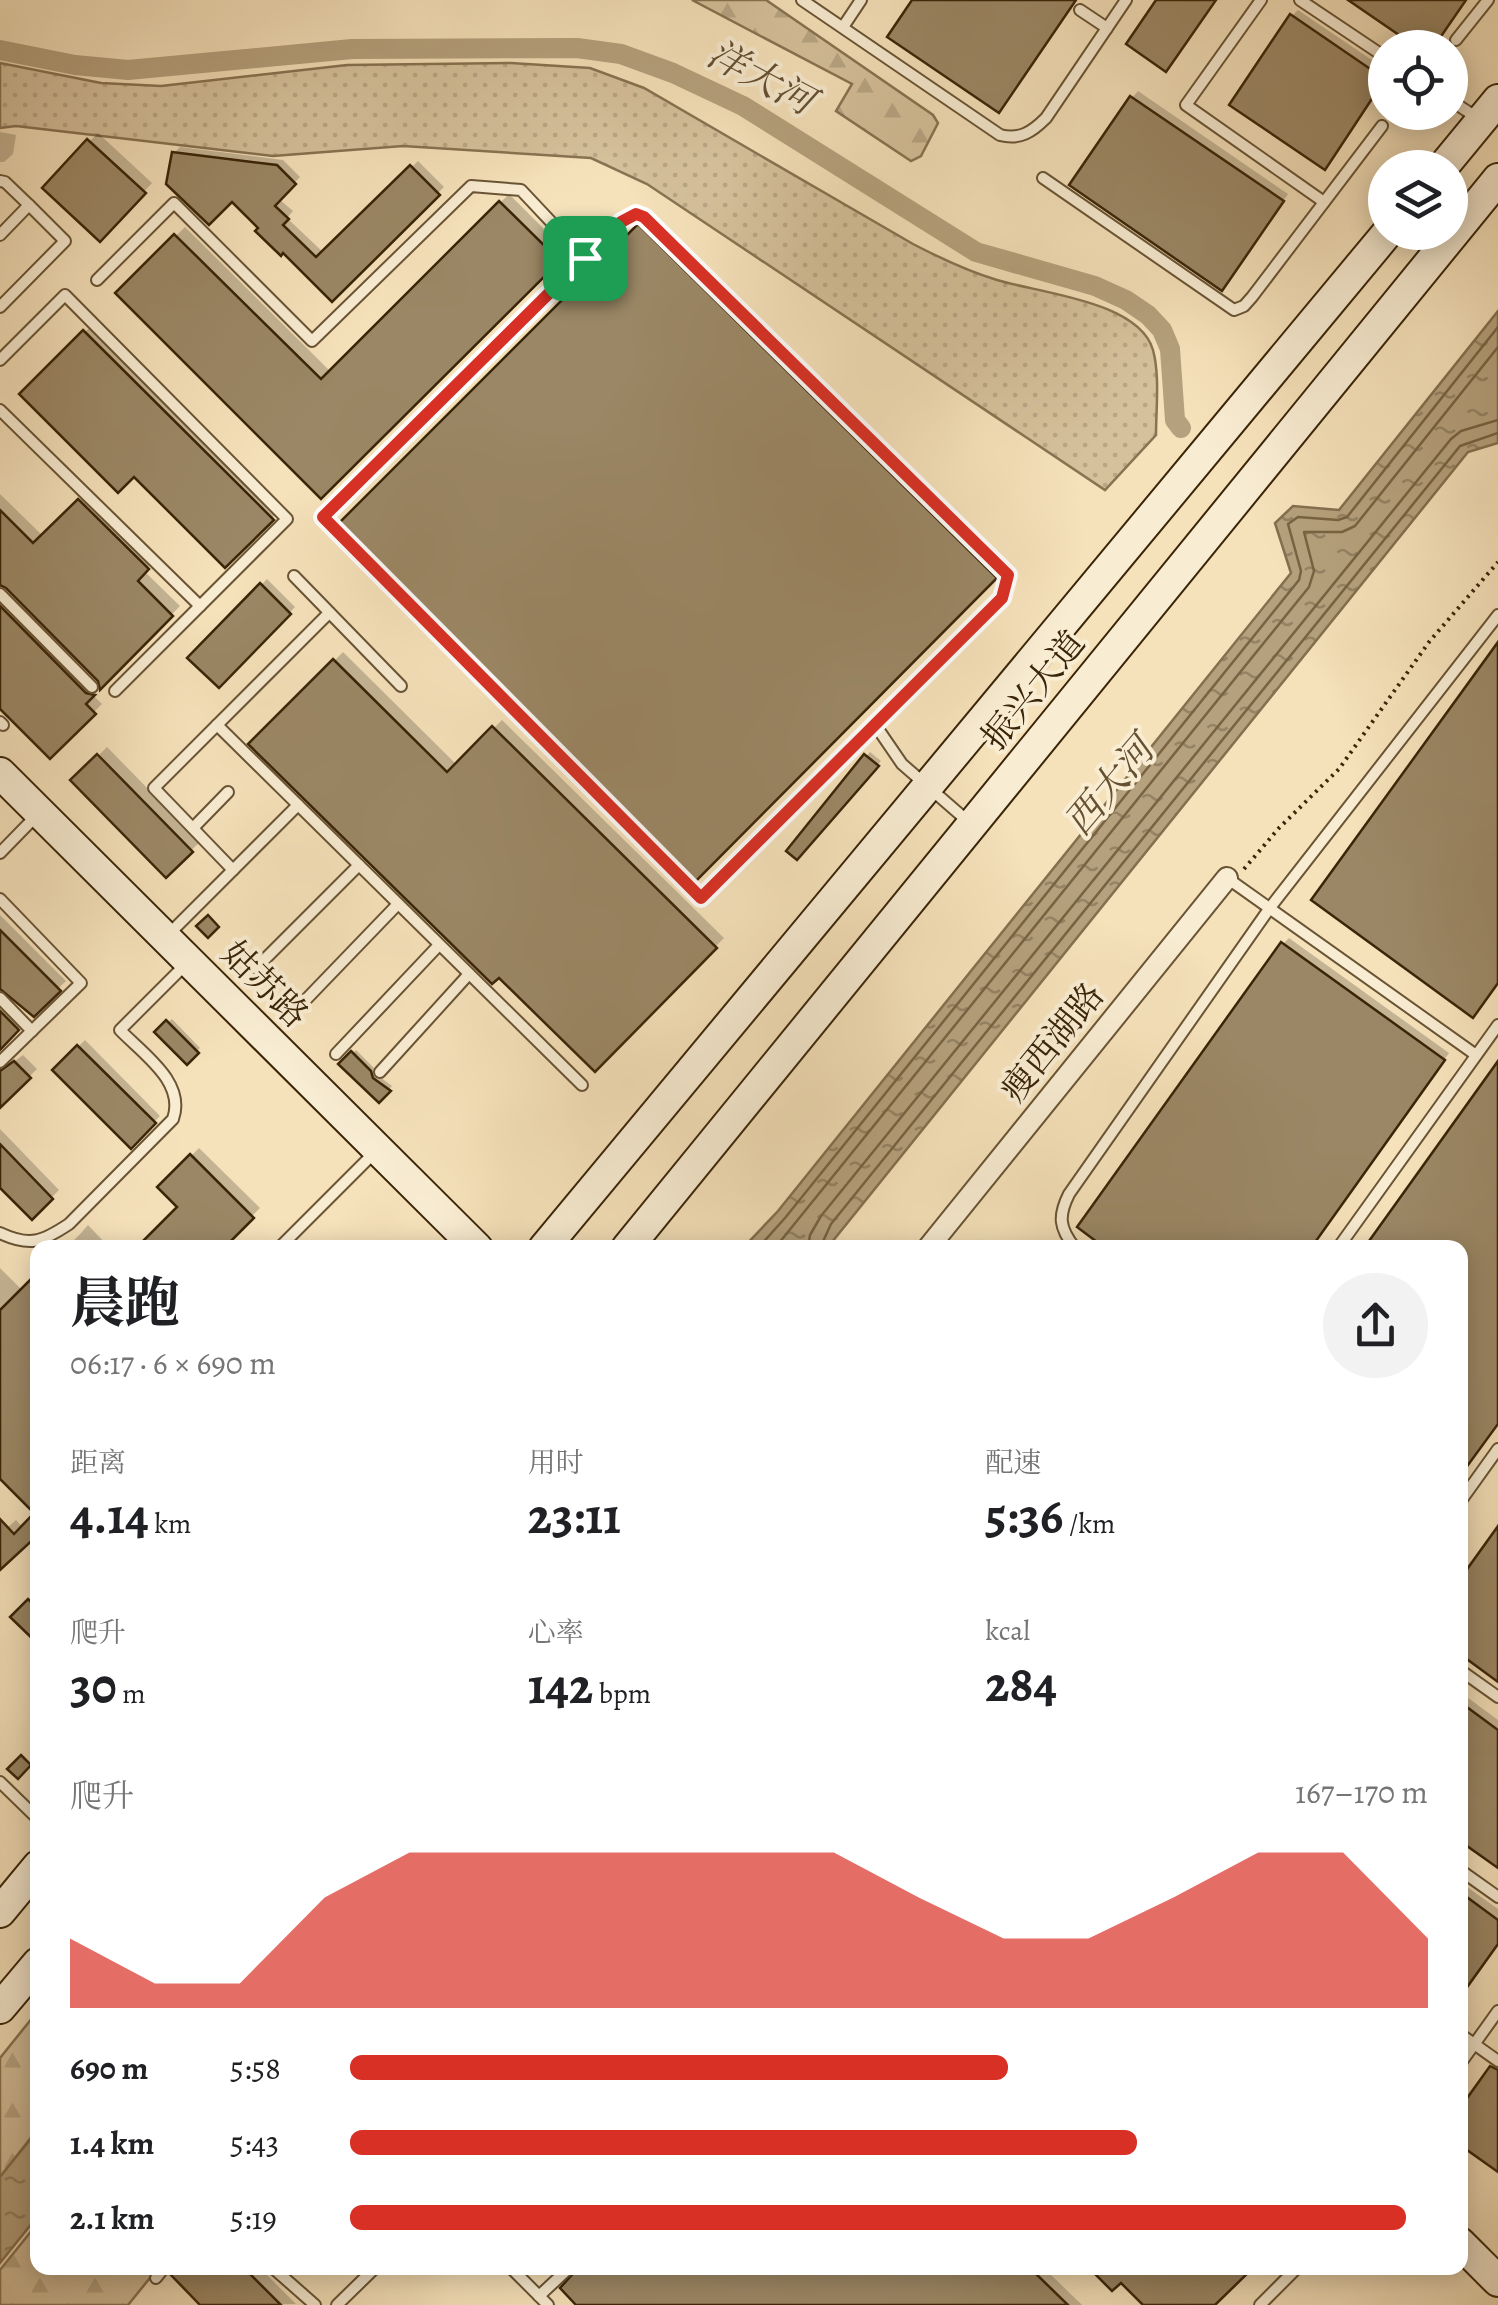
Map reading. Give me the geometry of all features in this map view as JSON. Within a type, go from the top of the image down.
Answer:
[{"type":"main road","points":[[1457,150],[1489,110]]},
{"type":"main road","name":"振兴大道","points":[[634,1240],[1498,179]]},
{"type":"main road","name":"振兴大道","points":[[551,1240],[1373,250]]},
{"type":"main road","name":"姑苏路","points":[[0,773],[469,1240]]},
{"type":"main road","points":[[0,1912],[30,1876]]},
{"type":"main road","points":[[0,2008],[30,1972]]},
{"type":"main road","points":[[1468,2251],[1498,2281]]},
{"type":"street","name":"瘦西湖路","points":[[934,1240],[1227,878]]},
{"type":"lane","points":[[802,0],[1000,135],[1014,138],[1034,130],[1046,118],[1126,0]]},
{"type":"lane","points":[[842,28],[861,0]]},
{"type":"lane","points":[[1261,0],[1186,105],[1324,202]]},
{"type":"lane","points":[[1300,0],[1368,45]]},
{"type":"lane","points":[[1464,30],[1488,0]]},
{"type":"lane","points":[[1080,10],[1107,28]]},
{"type":"lane","points":[[1043,178],[1234,310],[1244,306],[1379,130]]},
{"type":"lane","points":[[0,181],[65,241],[0,308]]},
{"type":"lane","points":[[97,280],[174,203],[312,340],[472,186],[521,190],[585,258]]},
{"type":"lane","points":[[0,235],[29,205]]},
{"type":"lane","points":[[636,214],[644,217],[1008,575],[1002,598],[876,726],[701,898],[323,517],[626,218],[636,214]]},
{"type":"lane","points":[[0,360],[65,295],[287,519],[115,691]]},
{"type":"lane","points":[[0,410],[200,606]]},
{"type":"lane","points":[[294,576],[401,686]]},
{"type":"lane","points":[[0,594],[92,687]]},
{"type":"lane","points":[[233,870],[154,788],[329,612]]},
{"type":"lane","points":[[1069,1240],[1059,1213],[1069,1194],[1269,908],[1498,616]]},
{"type":"lane","points":[[216,725],[582,1084]]},
{"type":"lane","points":[[876,726],[902,764],[971,825]]},
{"type":"lane","points":[[192,828],[228,792]]},
{"type":"lane","points":[[165,937],[298,805]]},
{"type":"lane","points":[[0,852],[40,812]]},
{"type":"lane","points":[[256,968],[359,866]]},
{"type":"lane","points":[[1227,878],[1476,1055]]},
{"type":"lane","points":[[0,899],[81,983],[0,1062]]},
{"type":"lane","points":[[292,1013],[398,904]]},
{"type":"lane","points":[[336,1054],[440,945]]},
{"type":"lane","points":[[40,1240],[69,1224],[173,1119],[177,1107],[169,1080],[120,1030],[189,961]]},
{"type":"lane","points":[[380,1072],[470,974]]},
{"type":"lane","points":[[0,998],[32,1031]]},
{"type":"lane","points":[[1344,1240],[1498,1025]]},
{"type":"lane","points":[[286,1240],[378,1150]]},
{"type":"lane","points":[[0,1233],[30,1242]]},
{"type":"lane","points":[[1468,1491],[1498,1449]]},
{"type":"lane","points":[[1468,1676],[1498,1697]]},
{"type":"lane","points":[[0,1782],[30,1811]]},
{"type":"lane","points":[[1468,1875],[1498,1896]]},
{"type":"lane","points":[[1468,2053],[1498,2011]]},
{"type":"lane","points":[[1468,2040],[1498,2061]]},
{"type":"lane","points":[[281,2275],[315,2305]]},
{"type":"lane","points":[[336,2305],[368,2275]]},
{"type":"lane","points":[[518,2275],[544,2301],[564,2275]]},
{"type":"lane","points":[[1260,2305],[1290,2275]]},
{"type":"path","points":[[1227,878],[1240,874],[1278,828],[1338,769],[1430,642],[1498,562]]},
{"type":"green space","points":[[692,0],[766,0],[933,115],[938,123],[921,156],[911,161],[836,111],[852,84]]},
{"type":"green space","points":[[0,63],[101,83],[161,86],[347,65],[511,63],[590,68],[644,88],[944,259],[997,280],[1086,302],[1129,320],[1144,333],[1153,350],[1156,435],[1105,490],[647,184],[591,158],[403,146],[273,156],[16,126],[0,128]]},
{"type":"green space","points":[[30,2021],[30,2139],[0,2177],[0,2058]]},
{"type":"green space","points":[[30,2233],[30,2275],[152,2275],[128,2305],[0,2305],[0,2270]]},
{"type":"water","points":[[1498,311],[1498,443],[1468,452],[834,1240],[751,1240],[778,1211],[1291,573],[1275,523],[1293,506],[1339,510]]},
{"type":"water","points":[[30,2140],[30,2226],[0,2263],[0,2177]]},
{"type":"building","points":[[912,0],[1076,0],[999,113],[887,37]]},
{"type":"building","points":[[1156,0],[1216,0],[1166,72],[1126,44]]},
{"type":"building","points":[[1348,0],[1466,0],[1445,30],[1392,30]]},
{"type":"building","points":[[1290,14],[1368,67],[1368,105],[1325,170],[1229,105]]},
{"type":"building","points":[[1130,96],[1284,201],[1222,291],[1069,185]]},
{"type":"building","points":[[87,139],[146,193],[100,242],[42,188]]},
{"type":"building","points":[[172,152],[277,165],[296,184],[275,206],[289,219],[283,225],[316,257],[410,165],[440,195],[332,302],[255,231],[258,228],[232,202],[209,225],[166,184]]},
{"type":"building","points":[[499,201],[560,261],[321,499],[115,293],[174,234],[321,379]]},
{"type":"building","points":[[638,224],[997,578],[696,881],[340,522]]},
{"type":"building","points":[[83,330],[274,520],[225,568],[134,477],[118,493],[19,394]]},
{"type":"building","points":[[78,499],[149,569],[138,581],[173,616],[100,690],[98,681],[0,585],[0,510],[33,543]]},
{"type":"building","points":[[260,583],[291,614],[219,688],[187,658]]},
{"type":"building","points":[[0,606],[86,693],[95,695],[86,704],[96,714],[50,759],[0,709]]},
{"type":"building","points":[[1498,642],[1498,983],[1473,1018],[1311,900]]},
{"type":"building","points":[[333,659],[447,772],[492,726],[717,948],[595,1072],[499,978],[492,984],[248,744]]},
{"type":"building","points":[[97,754],[193,852],[166,878],[70,780]]},
{"type":"building","points":[[864,754],[879,766],[797,860],[786,851]]},
{"type":"building","points":[[208,915],[219,927],[208,938],[196,926]]},
{"type":"building","points":[[0,930],[61,991],[34,1017],[0,989]]},
{"type":"building","points":[[1281,942],[1445,1060],[1317,1240],[1094,1240],[1077,1227]]},
{"type":"building","points":[[0,1011],[19,1030],[0,1050]]},
{"type":"building","points":[[166,1020],[199,1053],[187,1065],[154,1032]]},
{"type":"building","points":[[77,1045],[156,1123],[131,1149],[52,1070]]},
{"type":"building","points":[[351,1051],[373,1078],[391,1091],[379,1103],[338,1064]]},
{"type":"building","points":[[14,1061],[31,1078],[0,1108],[0,1071]]},
{"type":"building","points":[[1498,1061],[1498,1424],[1468,1465],[1468,1240],[1370,1240]]},
{"type":"building","points":[[0,1144],[53,1199],[32,1220],[0,1188]]},
{"type":"building","points":[[190,1154],[254,1218],[232,1240],[144,1240],[177,1207],[157,1187]]},
{"type":"building","points":[[30,1280],[30,1509],[0,1479],[0,1310]]},
{"type":"building","points":[[30,1517],[30,1542],[0,1570],[0,1519],[14,1534]]},
{"type":"building","points":[[1498,1526],[1498,1682],[1468,1660],[1468,1568]]},
{"type":"building","points":[[28,1599],[30,1636],[10,1617]]},
{"type":"building","points":[[1468,1708],[1498,1730],[1498,1868],[1468,1847]]},
{"type":"building","points":[[21,1755],[30,1764],[18,1779],[7,1769]]},
{"type":"building","points":[[1468,1898],[1498,1920],[1498,1944],[1468,1986]]},
{"type":"building","points":[[1490,2066],[1498,2070],[1498,2172],[1468,2151],[1468,2097]]},
{"type":"building","points":[[171,2275],[251,2275],[281,2305],[200,2305]]},
{"type":"building","points":[[572,2275],[1037,2275],[1068,2305],[576,2305],[560,2288]]},
{"type":"building","points":[[1096,2275],[1246,2275],[1215,2305],[1143,2305],[1121,2283],[1112,2291]]},
{"type":"waterway","name":"洋大河","points":[[0,50],[75,65],[128,70],[352,49],[577,48],[621,54],[743,106],[976,252],[1095,286],[1126,300],[1162,330],[1170,349],[1175,420],[1181,428]]},
{"type":"route","points":[[636,214],[644,217],[1008,575],[1002,598],[701,898],[323,517],[585,258],[626,218],[636,214]]},
{"type":"water label","name":"西大河","points":[[1109,786]]}]
